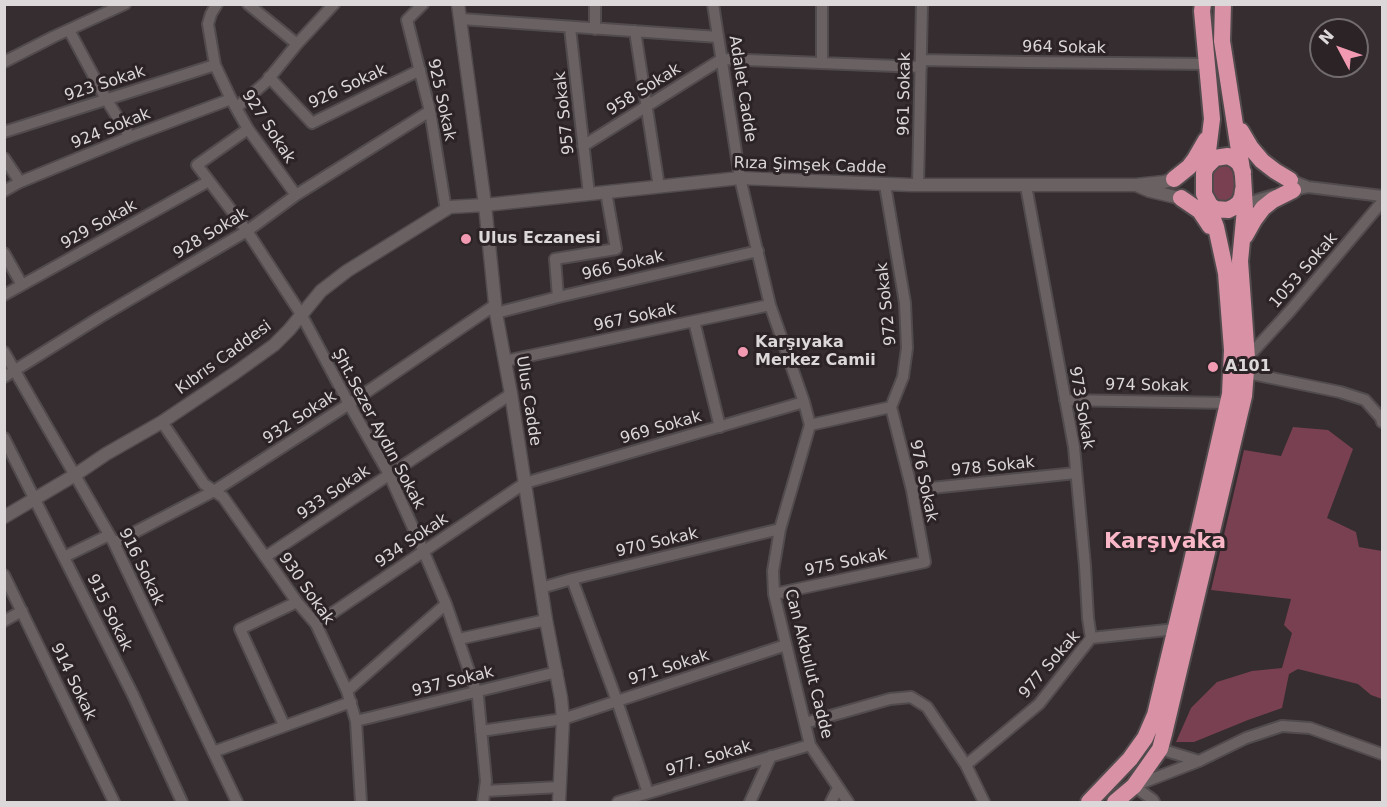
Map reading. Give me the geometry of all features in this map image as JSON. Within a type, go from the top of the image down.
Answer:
[{"type":"highway","points":[[1089,802],[1130,759],[1155,715],[1230,394],[1232,350],[1226,273],[1210,205],[1204,194],[1212,126],[1203,4]]},
{"type":"highway","points":[[1115,802],[1134,786],[1160,749],[1242,407],[1247,366],[1240,261],[1242,242],[1240,183],[1235,114],[1222,41],[1223,4]]},
{"type":"highway","points":[[1235,114],[1241,132],[1262,161],[1297,186],[1263,208],[1242,242]]},
{"type":"highway","points":[[1174,179],[1195,159],[1212,126]]},
{"type":"highway","points":[[1209,162],[1228,156],[1240,183],[1228,210],[1210,205]]},
{"type":"highway","points":[[1181,198],[1200,211],[1221,249]]},
{"type":"street","points":[[4,62],[125,4]]},
{"type":"street","name":"927 Sokak","points":[[217,4],[208,24],[215,65],[233,104],[248,129],[296,195]]},
{"type":"street","points":[[248,4],[297,44]]},
{"type":"street","name":"924 Sokak","points":[[4,191],[20,182],[130,137],[233,104],[269,77],[334,4]]},
{"type":"street","name":"925 Sokak","points":[[423,4],[407,20],[430,111],[446,210]]},
{"type":"street","name":"Ulus Cadde","points":[[458,4],[485,205],[495,309],[511,394],[546,620],[557,672],[562,719],[559,802]]},
{"type":"street","points":[[595,28],[596,4]]},
{"type":"street","name":"Adalet Cadde","points":[[713,4],[740,178]]},
{"type":"street","points":[[822,4],[822,63]]},
{"type":"street","name":"961 Sokak","points":[[918,185],[922,4]]},
{"type":"street","points":[[461,19],[718,37]]},
{"type":"street","name":"957 Sokak","points":[[570,28],[589,194]]},
{"type":"street","points":[[69,30],[106,99],[130,137]]},
{"type":"street","points":[[634,31],[659,187]]},
{"type":"street","name":"964 Sokak","points":[[722,59],[822,63],[1207,64]]},
{"type":"street","name":"958 Sokak","points":[[583,146],[722,59]]},
{"type":"street","name":"923 Sokak","points":[[4,132],[215,65]]},
{"type":"street","name":"926 Sokak","points":[[269,77],[312,123],[420,70]]},
{"type":"street","name":"928 Sokak","points":[[4,377],[100,317],[247,231],[296,195],[430,111]]},
{"type":"street","name":"Şht.Sezer Aydın Sokak","points":[[248,129],[197,165],[247,231],[301,314],[389,474],[446,604],[477,693],[486,781],[483,802]]},
{"type":"street","points":[[4,158],[20,182]]},
{"type":"street","name":"Rıza Şimşek Cadde","points":[[485,205],[740,178],[918,185],[1136,185],[1174,179],[1209,162]]},
{"type":"street","points":[[740,178],[770,305],[810,425],[891,407]]},
{"type":"street","name":"929 Sokak","points":[[4,295],[209,181]]},
{"type":"street","points":[[1240,183],[1297,186]]},
{"type":"street","points":[[1240,183],[1297,186],[1383,196]]},
{"type":"street","name":"972 Sokak","points":[[885,184],[905,303],[907,348],[903,377],[891,407]]},
{"type":"street","name":"Rıza Şimşek Cadde","points":[[1136,185],[1150,191],[1210,205]]},
{"type":"street","name":"973 Sokak","points":[[1026,186],[1074,447],[1091,638]]},
{"type":"street","points":[[558,297],[555,259],[616,249],[606,192]]},
{"type":"street","name":"1053 Sokak","points":[[1247,366],[1290,311],[1383,202]]},
{"type":"street","name":"Kıbrıs Caddesi","points":[[4,517],[162,422],[235,373],[274,345],[321,291],[347,271],[450,207],[485,205]]},
{"type":"street","name":"966 Sokak","points":[[495,309],[558,297],[758,251]]},
{"type":"street","points":[[4,253],[22,285]]},
{"type":"street","name":"967 Sokak","points":[[505,361],[770,305]]},
{"type":"street","name":"932 Sokak","points":[[64,557],[111,539],[214,491],[495,309]]},
{"type":"street","points":[[694,321],[720,427]]},
{"type":"street","name":"916 Sokak","points":[[4,352],[111,539],[237,802]]},
{"type":"street","points":[[1247,366],[1365,400],[1382,418]]},
{"type":"street","name":"933 Sokak","points":[[265,557],[511,394]]},
{"type":"street","name":"974 Sokak","points":[[1065,400],[1228,403]]},
{"type":"street","name":"969 Sokak","points":[[525,483],[804,402]]},
{"type":"street","name":"976 Sokak","points":[[891,407],[912,490],[925,562]]},
{"type":"street","name":"930 Sokak","points":[[162,422],[204,484],[223,497],[297,602],[316,624],[347,691],[356,721],[361,802]]},
{"type":"street","name":"Can Akbulut Cadde","points":[[810,425],[780,530],[773,571],[774,594],[810,744],[848,802]]},
{"type":"street","name":"915 Sokak","points":[[4,438],[132,695],[182,802]]},
{"type":"street","name":"978 Sokak","points":[[912,490],[1076,473]]},
{"type":"street","name":"934 Sokak","points":[[316,624],[525,483]]},
{"type":"street","name":"970 Sokak","points":[[541,588],[780,530]]},
{"type":"street","name":"975 Sokak","points":[[774,594],[925,562]]},
{"type":"street","name":"914 Sokak","points":[[4,574],[114,802]]},
{"type":"street","points":[[572,579],[648,793]]},
{"type":"street","points":[[284,725],[240,629],[297,602]]},
{"type":"street","points":[[347,691],[446,604]]},
{"type":"street","points":[[4,621],[22,611]]},
{"type":"street","points":[[459,639],[546,620]]},
{"type":"street","name":"977 Sokak","points":[[966,765],[1039,704],[1091,638],[1176,629]]},
{"type":"street","name":"971 Sokak","points":[[481,731],[562,719],[786,645]]},
{"type":"street","name":"937 Sokak","points":[[356,721],[557,672]]},
{"type":"street","points":[[805,723],[890,699],[911,697],[927,706],[966,765],[984,802]]},
{"type":"street","points":[[213,752],[351,702]]},
{"type":"street","points":[[1134,786],[1199,761],[1246,738],[1282,726],[1310,728],[1383,754]]},
{"type":"street","name":"977. Sokak","points":[[618,802],[810,744]]},
{"type":"street","points":[[1160,749],[1199,761]]},
{"type":"street","points":[[750,802],[771,756]]},
{"type":"street","points":[[1134,786],[1154,802]]},
{"type":"street","points":[[485,791],[560,787]]},
{"type":"street","points":[[831,802],[838,788]]},
{"type":"shaded area","points":[[1222,165],[1229,167],[1234,173],[1234,195],[1225,202],[1218,201],[1212,192],[1212,171]]},
{"type":"shaded area","points":[[1293,427],[1328,430],[1353,449],[1327,518],[1356,532],[1359,547],[1382,551],[1382,699],[1371,695],[1358,684],[1298,669],[1289,674],[1282,708],[1194,742],[1176,742],[1191,708],[1217,682],[1252,671],[1282,668],[1292,633],[1284,625],[1291,599],[1211,590],[1244,450],[1281,456]]},
{"type":"place","name":"Ulus Eczanesi","points":[[466,239]]},
{"type":"place","name":"Karşıyaka Merkez Camii","points":[[743,352]]},
{"type":"place","name":"A101","points":[[1213,367]]},
{"type":"district","name":"Karşıyaka","points":[[1165,542]]}]
